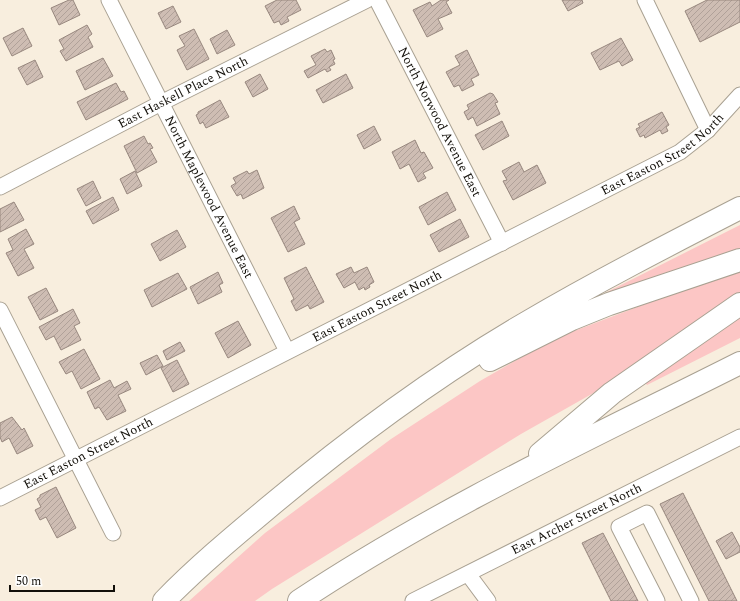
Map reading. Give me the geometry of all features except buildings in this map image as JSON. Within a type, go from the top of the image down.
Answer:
[{"type":"highway","points":[[164,601],[236,535],[305,477],[405,402],[518,328],[569,298],[740,208]]},
{"type":"highway","points":[[405,402],[572,319],[609,304],[740,260]]},
{"type":"highway","points":[[512,478],[612,393],[740,304]]},
{"type":"highway","points":[[299,601],[358,562],[432,520],[740,363]]},
{"type":"street","name":"North Maplewood Avenue East","points":[[109,0],[287,351]]},
{"type":"street","name":"East Haskell Place North","points":[[0,187],[161,103],[367,0]]},
{"type":"street","name":"North Norwood Avenue East","points":[[377,0],[502,243]]},
{"type":"street","points":[[645,0],[708,130]]},
{"type":"street","name":"East Easton Street North","points":[[0,498],[680,152],[708,130],[740,95]]},
{"type":"street","points":[[0,310],[113,533]]},
{"type":"street","name":"East Archer Street North","points":[[413,601],[740,437]]},
{"type":"street","points":[[627,495],[639,517]]},
{"type":"street","points":[[657,601],[620,527],[647,513],[691,601]]},
{"type":"street","points":[[468,574],[488,601]]},
{"type":"shaded area","points":[[740,225],[740,250],[608,298],[607,292]]},
{"type":"shaded area","points":[[740,268],[740,294],[620,378],[521,434],[255,601],[189,601],[265,533],[391,439],[480,381],[553,339]]},
{"type":"shaded area","points":[[740,317],[740,338],[647,385],[643,380]]}]
